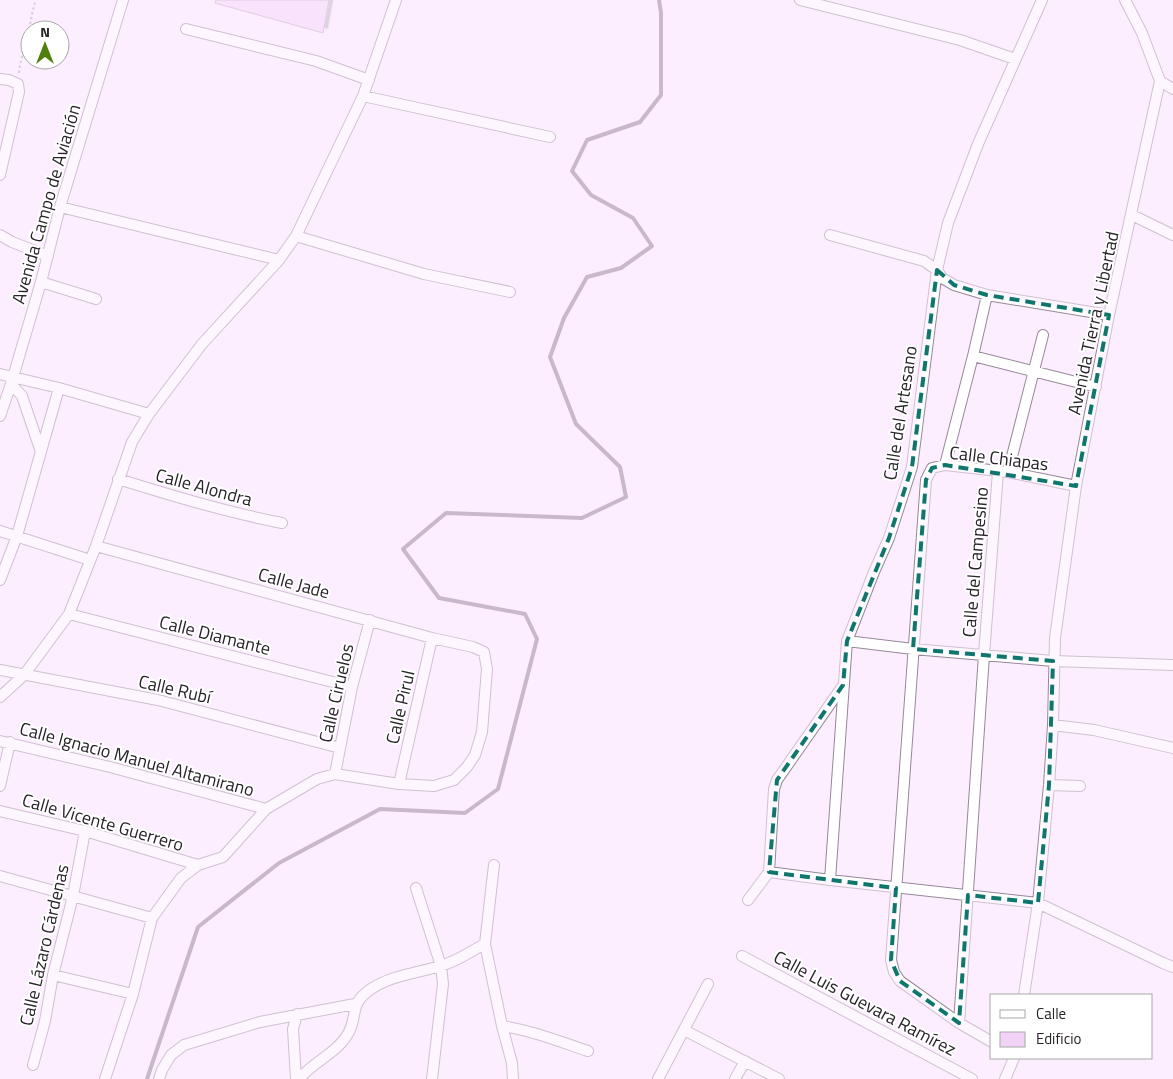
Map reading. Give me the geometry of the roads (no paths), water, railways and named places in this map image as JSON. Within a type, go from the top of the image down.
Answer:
[{"type":"street","name":"Avenida Campo de Aviación","points":[[0,416],[41,282],[60,207],[123,0]]},
{"type":"street","points":[[0,697],[24,675],[70,614],[132,442],[149,414],[202,344],[279,260],[296,236],[363,96],[396,0]]},
{"type":"street","points":[[800,0],[960,40],[1015,59]]},
{"type":"street","name":"Calle del Artesano","points":[[830,880],[847,642],[889,538],[912,467],[937,270],[948,223],[978,144],[1042,0]]},
{"type":"street","points":[[1125,0],[1142,33],[1160,82],[1173,89]]},
{"type":"street","points":[[186,29],[316,61],[369,80]]},
{"type":"street","points":[[0,79],[18,84],[19,92],[0,175]]},
{"type":"street","name":"Avenida Tierra y Libertad","points":[[1024,994],[1038,903],[1049,785],[1053,725],[1054,638],[1076,486],[1109,315],[1160,82]]},
{"type":"street","points":[[363,96],[550,137]]},
{"type":"street","points":[[60,207],[279,260]]},
{"type":"street","points":[[1132,215],[1172,232]]},
{"type":"street","points":[[0,235],[12,242],[48,256]]},
{"type":"street","points":[[830,235],[924,261],[937,270],[942,278],[954,285],[987,295],[1109,315]]},
{"type":"street","points":[[296,236],[424,274],[510,292]]},
{"type":"street","points":[[41,282],[96,300]]},
{"type":"street","points":[[945,465],[987,295]]},
{"type":"street","name":"Calle del Campesino","points":[[959,1024],[984,655],[1003,472],[1043,335]]},
{"type":"street","points":[[973,356],[1096,387]]},
{"type":"street","points":[[0,374],[12,381],[59,388],[149,414]]},
{"type":"street","points":[[12,381],[22,396],[41,452]]},
{"type":"street","points":[[0,580],[17,536],[59,388]]},
{"type":"street","name":"Calle Chiapas","points":[[914,649],[926,480],[932,468],[945,465],[1003,472],[1076,486]]},
{"type":"street","name":"Calle Alondra","points":[[118,479],[244,516],[282,523]]},
{"type":"street","points":[[0,530],[90,560]]},
{"type":"street","name":"Calle Jade","points":[[96,546],[432,638],[473,647],[484,652],[487,669],[482,732],[474,755],[467,767],[454,780],[434,786],[399,784]]},
{"type":"street","name":"Calle Diamante","points":[[70,614],[352,687]]},
{"type":"street","name":"Calle Ciruelos","points":[[334,774],[352,687],[370,620]]},
{"type":"street","name":"Calle Pirul","points":[[399,784],[432,638]]},
{"type":"street","points":[[847,642],[1053,661],[1173,665]]},
{"type":"street","points":[[914,649],[890,960],[894,972],[900,981],[959,1024],[990,1041]]},
{"type":"street","name":"Calle Rubí","points":[[0,670],[158,700],[340,748]]},
{"type":"street","points":[[748,900],[769,872],[774,789],[777,780],[843,685]]},
{"type":"street","points":[[1053,725],[1094,730],[1173,748]]},
{"type":"street","points":[[0,786],[5,741]]},
{"type":"street","name":"Calle Ignacio Manuel Altamirano","points":[[5,741],[266,809]]},
{"type":"street","points":[[105,1079],[133,994],[152,918],[181,878],[198,866],[223,857],[266,809],[317,780],[334,774],[399,784]]},
{"type":"street","points":[[1049,785],[1080,786]]},
{"type":"street","name":"Calle Vicente Guerrero","points":[[0,811],[86,832],[198,866]]},
{"type":"street","name":"Calle Lázaro Cárdenas","points":[[33,1065],[45,1020],[52,975],[73,896],[86,832]]},
{"type":"street","points":[[494,865],[485,944],[514,1079]]},
{"type":"street","points":[[769,872],[1038,903],[1162,964],[1173,967]]},
{"type":"street","points":[[0,876],[152,918]]},
{"type":"street","points":[[416,888],[441,966],[443,984],[432,1079]]},
{"type":"street","points":[[160,1079],[162,1070],[172,1054],[184,1045],[260,1022],[355,1004],[371,989],[389,980],[419,970],[441,966],[485,944]]},
{"type":"street","name":"Calle Luis Guevara Ramírez","points":[[742,956],[972,1079]]},
{"type":"street","points":[[52,975],[133,994]]},
{"type":"street","points":[[658,1079],[708,984]]},
{"type":"street","points":[[298,1079],[308,1068],[332,1052],[349,1031],[355,1004]]},
{"type":"street","points":[[297,1014],[293,1029],[298,1079]]},
{"type":"street","points":[[502,1026],[547,1036],[588,1051]]},
{"type":"street","points":[[684,1030],[779,1079]]},
{"type":"street","points":[[1005,1079],[1014,1059]]},
{"type":"street","points":[[735,1079],[745,1061]]},
{"type":"waterway","points":[[147,1079],[198,927],[279,863],[380,809],[465,813],[498,789],[537,639],[525,614],[439,598],[403,549],[446,513],[582,518],[626,497],[620,467],[576,424],[550,357],[564,318],[587,277],[621,268],[652,246],[633,218],[591,195],[572,171],[587,140],[640,122],[661,95],[661,13],[659,0]]}]
